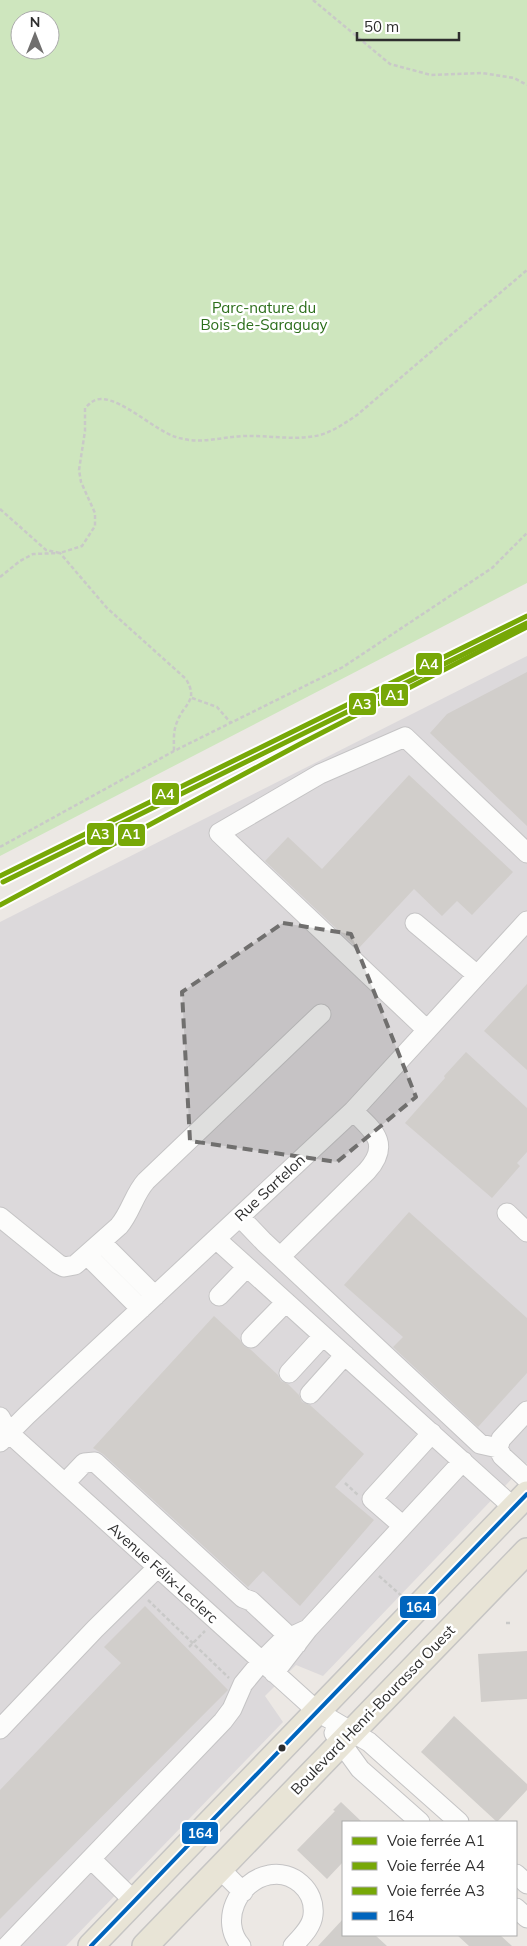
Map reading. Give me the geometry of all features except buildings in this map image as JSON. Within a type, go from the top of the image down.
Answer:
[{"type":"main road","points":[[91,1946],[520,1501]]},
{"type":"main road","name":"Boulevard Henri-Bourassa Ouest","points":[[145,1946],[527,1550]]},
{"type":"street","points":[[426,1030],[219,832],[320,774],[405,737],[527,854]]},
{"type":"street","name":"Rue Sartelon","points":[[5,1438],[27,1415],[353,1111],[527,921]]},
{"type":"street","points":[[415,923],[477,974]]},
{"type":"street","points":[[0,1217],[58,1264],[70,1267],[87,1255],[125,1219],[138,1190],[146,1180],[321,1014]]},
{"type":"street","points":[[280,1257],[367,1171],[377,1156],[379,1140],[376,1134],[353,1111]]},
{"type":"street","points":[[507,1213],[527,1232]]},
{"type":"street","points":[[240,1217],[280,1257],[480,1444],[498,1448]]},
{"type":"street","points":[[216,1239],[462,1461],[520,1501]]},
{"type":"street","points":[[101,1242],[155,1296]]},
{"type":"street","points":[[87,1255],[141,1309]]},
{"type":"street","points":[[219,1296],[247,1267]]},
{"type":"street","points":[[251,1338],[286,1302]]},
{"type":"street","points":[[289,1373],[323,1336]]},
{"type":"street","points":[[310,1394],[344,1355]]},
{"type":"street","points":[[527,1411],[501,1439],[498,1448],[502,1456],[527,1479]]},
{"type":"street","name":"Avenue Félix-Leclerc","points":[[0,1417],[5,1438],[65,1483],[347,1738],[360,1769],[419,1821]]},
{"type":"street","points":[[403,1526],[372,1499],[432,1433]]},
{"type":"street","points":[[7,1946],[224,1721],[232,1709],[243,1684],[268,1667],[282,1642],[298,1637],[462,1461]]},
{"type":"street","points":[[65,1483],[84,1463],[95,1462],[243,1598],[251,1601],[298,1637]]},
{"type":"street","points":[[0,1729],[95,1629],[158,1567]]},
{"type":"street","name":"Avenue Félix-Leclerc","points":[[347,1738],[369,1742],[458,1821]]},
{"type":"street","points":[[91,1859],[134,1901]]},
{"type":"street","points":[[220,1870],[243,1892]]},
{"type":"street","points":[[241,1946],[232,1932],[231,1911],[235,1902],[250,1883],[260,1877],[271,1874],[282,1874],[302,1884],[309,1893],[313,1904],[314,1915],[310,1926],[292,1946]]},
{"type":"street","points":[[517,1875],[527,1884]]},
{"type":"street","points":[[517,1909],[527,1918]]},
{"type":"path","points":[[313,0],[390,64],[431,75],[482,73],[514,78],[527,85]]},
{"type":"path","points":[[0,577],[20,561],[33,554],[60,553],[82,546],[95,526],[95,513],[81,482],[79,470],[85,432],[85,408],[91,402],[101,399],[114,402],[175,436],[203,442],[242,436],[299,437],[319,435],[338,428],[357,416],[527,270]]},
{"type":"path","points":[[0,509],[46,550],[60,553],[107,608],[186,679],[191,688],[192,698],[177,720],[174,730],[174,751]]},
{"type":"path","points":[[0,847],[174,751],[343,667],[492,568],[527,533]]},
{"type":"path","points":[[192,698],[217,706],[231,723]]},
{"type":"path","points":[[344,1483],[362,1498]]},
{"type":"path","points":[[372,1570],[408,1602]]},
{"type":"path","points":[[143,1596],[235,1684]]},
{"type":"path","points":[[506,1623],[511,1623]]},
{"type":"path","points":[[189,1647],[207,1630]]},
{"type":"highlighted area","points":[[283,923],[351,934],[416,1097],[337,1162],[190,1141],[182,992]]},
{"type":"shaded area","points":[[527,656],[527,1463],[323,1676],[296,1665],[265,1696],[283,1722],[66,1946],[0,1946],[0,922]]},
{"type":"green space","name":"Parc-nature du Bois-de-Saraguay","points":[[0,0],[527,0],[527,583],[0,856]]},
{"type":"rail line","name":"A4","points":[[0,876],[527,616]]},
{"type":"rail line","name":"A3","points":[[3,882],[527,623]]},
{"type":"rail line","name":"A1","points":[[0,905],[302,743],[527,627]]},
{"type":"transit line","name":"164","points":[[91,1946],[527,1494]]}]
